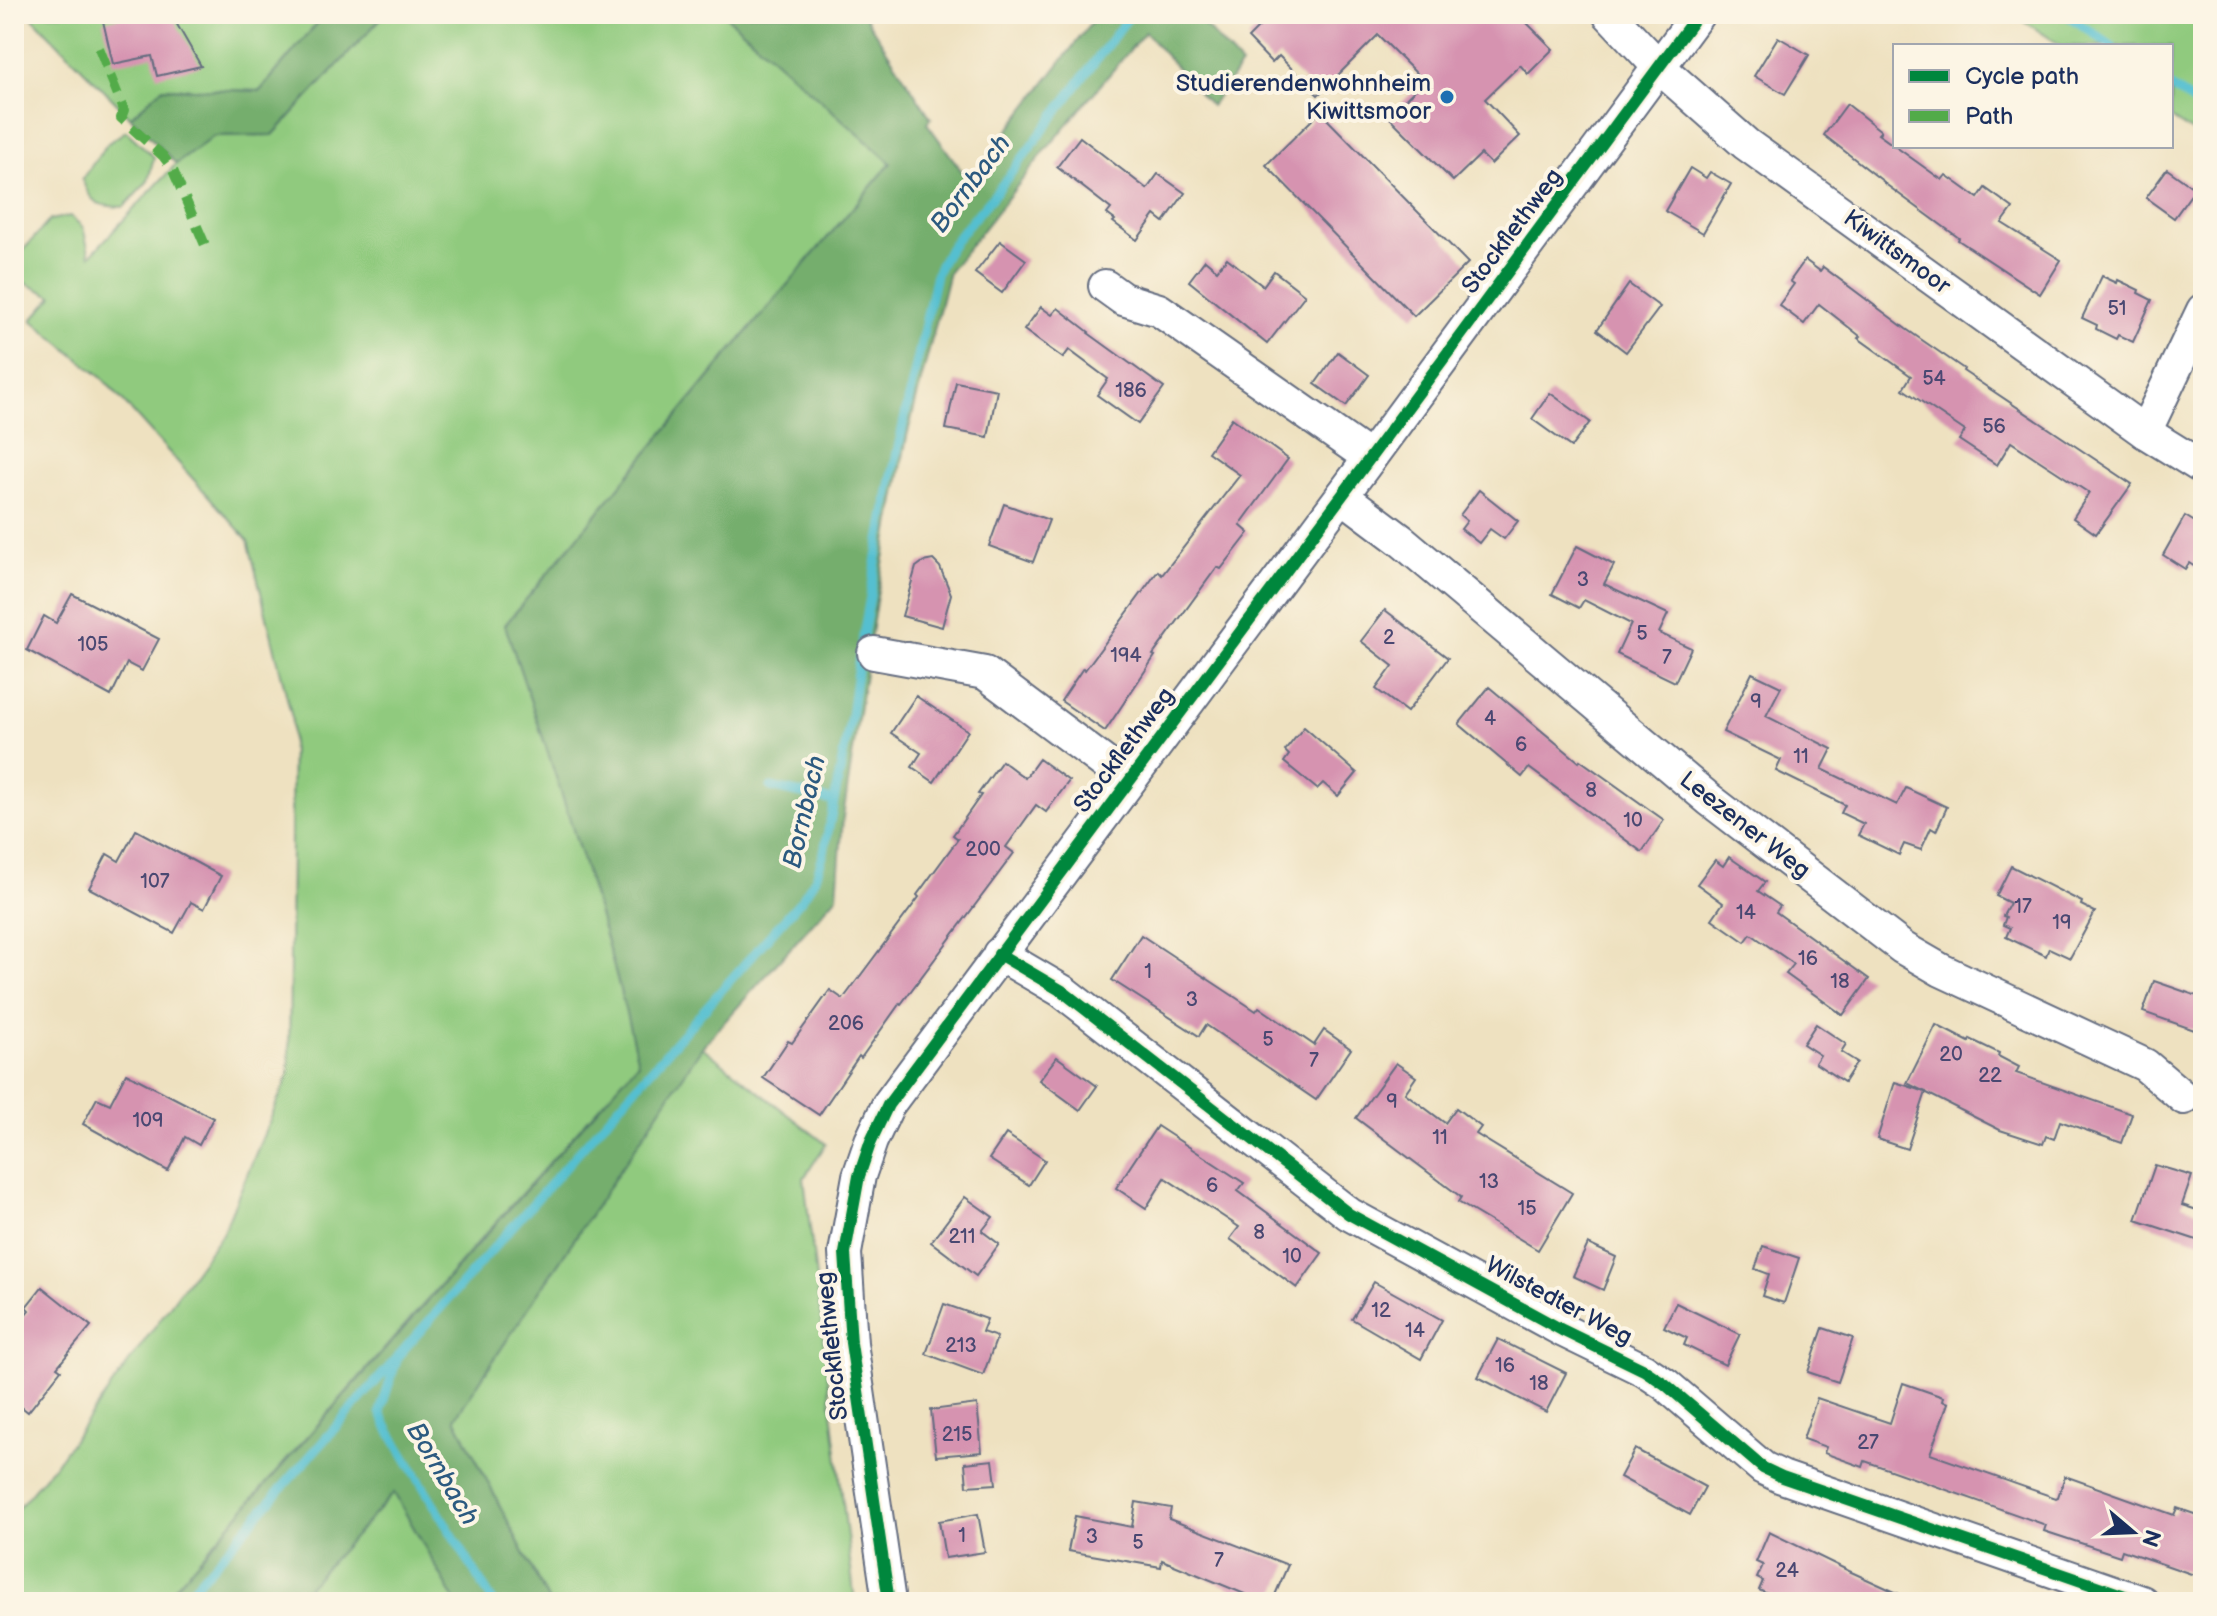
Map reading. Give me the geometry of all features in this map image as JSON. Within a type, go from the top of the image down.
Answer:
[{"type":"street","name":"Kiwittsmoor","points":[[1609,14],[1659,67],[1746,144],[2145,432],[2203,468]]},
{"type":"street","name":"Stockflethweg","points":[[889,1602],[851,1343],[845,1253],[859,1176],[888,1105],[1698,14]]},
{"type":"street","points":[[1105,286],[1123,299],[1159,310],[1370,458]]},
{"type":"street","points":[[2145,432],[2203,310]]},
{"type":"street","name":"Leezener Weg","points":[[1342,496],[1402,541],[1710,800],[1903,948],[1941,970],[2145,1065],[2184,1098]]},
{"type":"street","name":"Stockflethweg","points":[[874,653],[985,673],[1129,781]]},
{"type":"street","name":"Wilstedter Weg","points":[[999,954],[1062,991],[1349,1214],[1562,1330],[1644,1370],[1665,1384],[1763,1468],[2142,1602]]},
{"type":"green space","points":[[29,14],[325,14],[260,91],[163,88],[130,117]]},
{"type":"green space","points":[[325,14],[385,14],[273,135],[214,136],[176,164],[130,117],[163,88],[260,91]]},
{"type":"green space","points":[[385,14],[724,14],[891,163],[505,625],[594,897],[639,1063],[162,1602],[14,1602],[14,1513],[60,1458],[223,1232],[289,1074],[292,718],[248,540],[103,379],[32,320],[53,296],[22,282],[17,257],[50,220],[70,216],[83,227],[90,256],[176,164],[214,136],[273,135]]},
{"type":"green space","points":[[724,14],[863,14],[931,118],[927,123],[969,181],[1098,14],[1194,14],[1241,65],[1211,106],[1145,32],[949,272],[907,436],[876,601],[843,817],[837,896],[702,1047],[455,1418],[549,1602],[456,1602],[394,1493],[294,1602],[162,1602],[638,1063],[594,897],[505,625],[891,163]]},
{"type":"green space","points":[[2013,14],[2184,14],[2203,28],[2203,139],[2173,119],[2173,44],[2059,44]]},
{"type":"green space","points":[[126,131],[154,157],[148,181],[124,207],[102,205],[92,199],[82,179],[108,143]]},
{"type":"green space","points":[[702,1047],[826,1144],[804,1178],[855,1602],[549,1602],[455,1418]]},
{"type":"green space","points":[[394,1492],[456,1602],[294,1602]]},
{"type":"building","points":[[133,14],[171,14],[201,66],[157,76],[152,56],[113,64],[103,21]]},
{"type":"building","name":"Studierendenwohnheim Kiwittsmoor","points":[[1272,14],[1518,14],[1553,49],[1528,74],[1520,65],[1485,99],[1520,136],[1491,164],[1481,154],[1453,181],[1388,116],[1424,81],[1378,35],[1318,95],[1279,56],[1272,63],[1248,38]]},
{"type":"building","points":[[1778,37],[1809,55],[1785,94],[1754,76]]},
{"type":"building","points":[[1847,104],[1881,131],[1878,134],[1893,148],[1897,148],[1942,180],[1946,175],[1978,198],[1985,188],[2013,208],[2002,223],[2061,260],[2040,294],[1958,240],[1824,135]]},
{"type":"building","points":[[1320,112],[1468,263],[1414,316],[1266,165]]},
{"type":"building","points":[[1080,137],[1147,189],[1158,174],[1185,193],[1164,222],[1155,215],[1137,240],[1113,222],[1115,220],[1107,214],[1111,209],[1057,167]]},
{"type":"building","points":[[1690,168],[1706,178],[1710,172],[1731,184],[1703,233],[1665,211]]},
{"type":"building","points":[[2167,169],[2195,189],[2174,218],[2146,198]]},
{"type":"building","points":[[1000,241],[1026,260],[1002,293],[975,273]]},
{"type":"building","points":[[1227,258],[1263,286],[1274,271],[1305,295],[1267,344],[1189,281],[1205,260],[1217,270]]},
{"type":"building","points":[[1805,260],[1820,271],[1823,267],[1963,371],[2132,484],[2096,534],[2073,518],[2089,493],[2011,442],[1997,465],[1959,440],[1965,431],[1903,389],[1911,376],[1858,338],[1860,336],[1819,304],[1804,324],[1779,305],[1794,284],[1790,281]]},
{"type":"building","points":[[2102,276],[2139,290],[2138,293],[2152,300],[2133,342],[2118,335],[2116,339],[2082,318]]},
{"type":"building","points":[[1629,284],[1660,307],[1626,352],[1597,330]]},
{"type":"building","points":[[1041,307],[1052,315],[1058,308],[1164,388],[1138,424],[1097,395],[1108,379],[1069,350],[1063,358],[1024,330]]},
{"type":"building","points":[[1338,352],[1369,375],[1346,406],[1315,384]]},
{"type":"building","points":[[956,382],[997,390],[988,437],[946,429]]},
{"type":"building","points":[[1550,393],[1590,422],[1571,447],[1532,419]]},
{"type":"building","points":[[1232,418],[1288,459],[1240,525],[1249,533],[1221,569],[1217,567],[1153,655],[1105,731],[1061,701],[1158,571],[1162,575],[1240,475],[1208,452]]},
{"type":"building","points":[[1479,490],[1518,521],[1504,539],[1490,529],[1479,543],[1461,529],[1467,521],[1460,515]]},
{"type":"building","points":[[1004,504],[1049,520],[1033,562],[989,546]]},
{"type":"building","points":[[2185,516],[2203,527],[2203,572],[2189,563],[2185,569],[2163,555]]},
{"type":"building","points":[[1577,546],[1614,565],[1604,584],[1668,614],[1659,633],[1691,648],[1675,682],[1617,654],[1631,624],[1584,600],[1579,608],[1552,594]]},
{"type":"building","points":[[933,560],[940,567],[951,594],[942,627],[902,616],[916,567]]},
{"type":"building","points":[[72,594],[159,639],[142,671],[127,663],[111,696],[27,650],[44,616],[56,623]]},
{"type":"building","points":[[1385,610],[1448,658],[1407,712],[1376,689],[1393,666],[1361,641]]},
{"type":"building","points":[[1752,673],[1781,687],[1766,716],[1832,749],[1822,769],[1897,805],[1906,788],[1947,807],[1936,831],[1931,828],[1921,850],[1904,844],[1899,855],[1858,835],[1864,824],[1841,813],[1845,805],[1776,771],[1781,760],[1723,732]]},
{"type":"building","points":[[1489,687],[1579,762],[1664,820],[1642,852],[1529,768],[1522,777],[1459,724]]},
{"type":"building","points":[[916,696],[968,731],[934,782],[912,767],[921,753],[891,733]]},
{"type":"building","points":[[1304,727],[1357,773],[1338,796],[1323,783],[1317,789],[1284,762],[1289,755],[1285,751]]},
{"type":"building","points":[[1039,759],[1069,781],[1046,812],[1036,805],[1006,847],[1014,853],[861,1058],[859,1056],[819,1115],[763,1078],[788,1041],[792,1043],[830,990],[843,999],[958,839],[953,835],[1002,761],[1025,778]]},
{"type":"building","points":[[136,830],[221,876],[204,909],[191,902],[174,933],[89,888],[107,854],[119,861]]},
{"type":"building","points":[[1729,857],[1765,882],[1758,891],[1780,906],[1776,912],[1869,979],[1843,1015],[1786,974],[1794,964],[1751,934],[1745,942],[1712,919],[1723,903],[1697,884],[1715,860],[1723,866]]},
{"type":"building","points":[[2011,866],[2082,902],[2081,905],[2095,912],[2070,958],[2049,948],[2046,956],[2006,937],[2010,928],[2003,925],[2006,917],[2003,916],[2010,903],[1996,896]]},
{"type":"building","points":[[1141,935],[1256,1011],[1259,1007],[1314,1045],[1324,1030],[1351,1049],[1316,1100],[1206,1025],[1199,1036],[1112,980]]},
{"type":"building","points":[[2154,981],[2203,998],[2203,1033],[2143,1012]]},
{"type":"building","points":[[1816,1024],[1846,1044],[1841,1052],[1857,1062],[1844,1082],[1815,1063],[1820,1055],[1803,1044]]},
{"type":"building","points":[[1936,1025],[1999,1053],[1998,1056],[2019,1067],[2016,1073],[2132,1114],[2122,1143],[2060,1121],[2054,1139],[2046,1136],[2043,1144],[2000,1130],[1907,1083]]},
{"type":"building","points":[[1057,1057],[1097,1086],[1080,1110],[1039,1080]]},
{"type":"building","points":[[1396,1063],[1416,1077],[1405,1093],[1445,1123],[1456,1108],[1481,1127],[1476,1134],[1572,1193],[1538,1250],[1458,1202],[1461,1197],[1356,1118]]},
{"type":"building","points":[[126,1073],[213,1118],[199,1145],[185,1137],[168,1171],[83,1124],[97,1098],[110,1104]]},
{"type":"building","points":[[1895,1082],[1926,1092],[1907,1149],[1877,1139]]},
{"type":"building","points":[[1157,1126],[1244,1183],[1238,1191],[1322,1253],[1297,1288],[1230,1239],[1239,1227],[1165,1178],[1146,1208],[1116,1188]]},
{"type":"building","points":[[1006,1134],[1045,1160],[1029,1185],[989,1159]]},
{"type":"building","points":[[2155,1165],[2192,1176],[2182,1205],[2203,1212],[2203,1242],[2136,1220]]},
{"type":"building","points":[[965,1197],[993,1217],[982,1231],[999,1244],[976,1276],[931,1242]]},
{"type":"building","points":[[1588,1244],[1616,1257],[1603,1290],[1573,1276]]},
{"type":"building","points":[[1763,1246],[1799,1258],[1784,1303],[1762,1296],[1769,1274],[1755,1269]]},
{"type":"building","points":[[1374,1282],[1442,1320],[1421,1359],[1352,1319]]},
{"type":"building","points":[[42,1287],[91,1326],[57,1367],[61,1370],[28,1412],[14,1401],[14,1328]]},
{"type":"building","points":[[1676,1303],[1740,1334],[1725,1365],[1684,1345],[1687,1338],[1664,1327]]},
{"type":"building","points":[[944,1304],[987,1319],[982,1332],[997,1337],[983,1375],[926,1354]]},
{"type":"building","points":[[1823,1328],[1853,1338],[1838,1382],[1808,1372]]},
{"type":"building","points":[[1498,1339],[1566,1373],[1546,1412],[1478,1377]]},
{"type":"building","points":[[1903,1383],[1943,1397],[1942,1401],[1948,1403],[1930,1454],[2056,1498],[2065,1476],[2174,1515],[2177,1508],[2203,1517],[2203,1578],[2122,1550],[2120,1556],[2044,1531],[2046,1525],[1865,1461],[1863,1467],[1824,1453],[1826,1447],[1803,1439],[1817,1398],[1890,1423]]},
{"type":"building","points":[[977,1404],[982,1452],[936,1456],[931,1410]]},
{"type":"building","points":[[1635,1449],[1705,1487],[1690,1515],[1620,1477]]},
{"type":"building","points":[[993,1460],[996,1484],[967,1486],[965,1463]]},
{"type":"building","points":[[1136,1502],[1171,1508],[1169,1519],[1288,1565],[1272,1602],[1264,1602],[1162,1560],[1161,1567],[1068,1551],[1075,1516],[1132,1527]]},
{"type":"building","points":[[978,1514],[985,1552],[945,1558],[939,1521]]},
{"type":"building","points":[[1769,1532],[1917,1602],[1784,1602],[1759,1590],[1763,1581],[1757,1578],[1763,1565],[1756,1562]]},
{"type":"waterway","name":"Bornbach","points":[[493,1602],[380,1412],[398,1356],[802,899],[816,877],[824,852],[851,716],[891,480],[936,274],[957,238],[1001,186],[1131,14]]},
{"type":"waterway","points":[[2065,14],[2109,44]]},
{"type":"waterway","points":[[2173,88],[2203,109]]},
{"type":"waterway","points":[[771,787],[833,801]]},
{"type":"waterway","points":[[181,1602],[396,1359]]},
{"type":"marked path","points":[[99,48],[124,110],[121,118],[172,168],[205,245]]},
{"type":"cycle path","points":[[889,1602],[851,1343],[845,1253],[859,1176],[888,1105],[1698,14]]},
{"type":"cycle path","points":[[999,954],[1062,991],[1349,1214],[1562,1330],[1644,1370],[1665,1384],[1763,1468],[2142,1602]]},
{"type":"place","name":"Studierendenwohnheim Kiwittsmoor","points":[[1447,97]]}]
